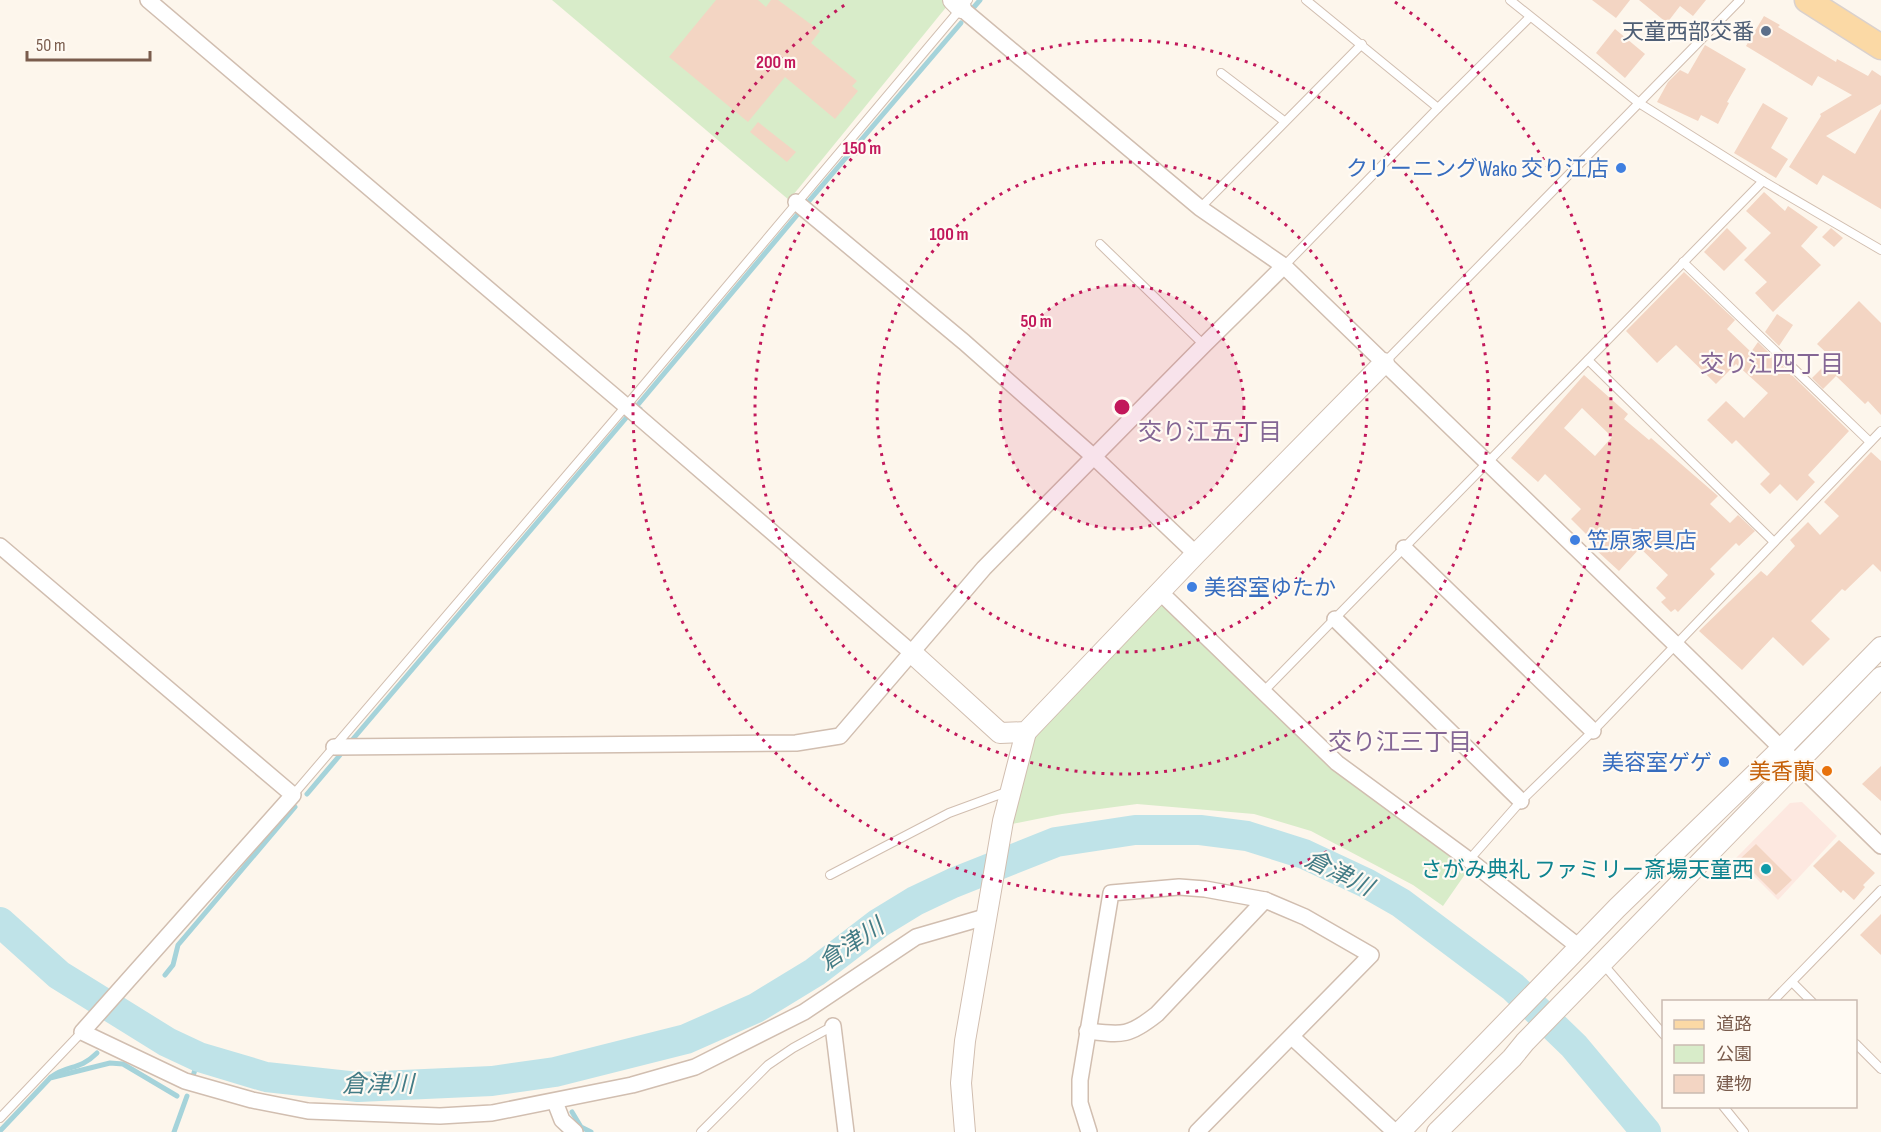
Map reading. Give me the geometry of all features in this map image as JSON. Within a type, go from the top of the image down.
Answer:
[{"type":"main road","points":[[1807,0],[1881,47]]},
{"type":"street","points":[[148,0],[626,406],[911,652],[1000,733],[1026,732]]},
{"type":"street","points":[[961,3],[1200,208],[1284,267],[1881,846]]},
{"type":"street","points":[[796,202],[964,342],[1094,457],[1196,554]]},
{"type":"street","points":[[334,747],[796,742],[840,736],[984,568],[1284,267]]},
{"type":"street","points":[[965,1132],[961,1083],[963,1059],[986,910],[1003,821],[1026,732],[1383,363]]},
{"type":"street","points":[[0,546],[293,795],[85,1028],[185,1081],[252,1100],[308,1111],[440,1116],[492,1113],[555,1102],[632,1085],[695,1067],[804,1012],[916,937],[986,910]]},
{"type":"street","points":[[1404,548],[1593,731]]},
{"type":"street","points":[[1160,592],[1337,763],[1469,860],[1579,947]]},
{"type":"street","points":[[1335,619],[1521,801]]},
{"type":"street","points":[[1400,1132],[1579,947],[1781,749],[1881,647]]},
{"type":"street","points":[[1437,1132],[1512,1058],[1577,988],[1881,677]]},
{"type":"street","points":[[1089,1132],[1080,1103],[1080,1080],[1111,893],[1179,887],[1205,889],[1265,900],[1338,934],[1371,955],[1197,1132]]},
{"type":"street","points":[[1087,1031],[1116,1034],[1132,1032],[1144,1024],[1265,900]]},
{"type":"street","points":[[833,1026],[846,1132]]},
{"type":"street","points":[[1292,1037],[1395,1132]]},
{"type":"street","points":[[555,1102],[562,1120],[576,1132]]},
{"type":"lane","points":[[1306,0],[1438,108]]},
{"type":"lane","points":[[1510,0],[1638,103],[1763,181],[1881,250]]},
{"type":"lane","points":[[1383,363],[1740,0]]},
{"type":"lane","points":[[293,795],[626,406],[961,3]]},
{"type":"lane","points":[[1284,267],[1530,17]]},
{"type":"lane","points":[[1200,208],[1362,44]]},
{"type":"lane","points":[[1221,73],[1284,121]]},
{"type":"lane","points":[[1263,692],[1763,181]]},
{"type":"lane","points":[[1100,244],[1204,345]]},
{"type":"lane","points":[[1683,262],[1870,442]]},
{"type":"lane","points":[[1588,360],[1774,542]]},
{"type":"lane","points":[[1469,860],[1521,801],[1593,731],[1881,431]]},
{"type":"lane","points":[[830,875],[949,813],[1011,790]]},
{"type":"lane","points":[[1774,1000],[1881,890]]},
{"type":"lane","points":[[1602,963],[1662,1033]]},
{"type":"lane","points":[[1792,982],[1810,1000]]},
{"type":"lane","points":[[701,1132],[768,1065],[833,1026]]},
{"type":"lane","points":[[0,1118],[85,1028]]},
{"type":"lane","points":[[1857,1045],[1881,1069]]},
{"type":"lane","points":[[1724,1108],[1744,1132]]},
{"type":"shaded area","points":[[1802,802],[1837,836],[1778,900],[1736,858],[1790,803]]},
{"type":"green space","points":[[552,0],[952,0],[789,200]]},
{"type":"green space","points":[[1161,602],[1331,768],[1468,870],[1443,906],[1413,885],[1311,831],[1254,814],[1137,804],[1062,814],[1012,824],[1033,733]]},
{"type":"building","points":[[716,0],[758,0],[766,7],[771,0],[778,0],[820,31],[811,43],[857,81],[852,86],[858,91],[835,119],[785,77],[748,122],[669,57]]},
{"type":"building","points":[[1592,0],[1630,0],[1616,18]]},
{"type":"building","points":[[1639,0],[1706,0],[1693,16],[1680,6],[1667,23]]},
{"type":"building","points":[[1764,16],[1836,62],[1837,59],[1868,76],[1872,70],[1881,76],[1881,104],[1826,136],[1855,154],[1881,109],[1881,209],[1823,175],[1817,185],[1789,167],[1821,116],[1820,114],[1852,95],[1818,76],[1812,86],[1746,46]]},
{"type":"building","points":[[1615,29],[1645,54],[1625,78],[1596,53]]},
{"type":"building","points":[[1705,45],[1746,69],[1727,102],[1729,103],[1718,124],[1701,115],[1698,121],[1657,102],[1668,82],[1680,70],[1688,74]]},
{"type":"building","points":[[1763,103],[1788,118],[1771,148],[1788,159],[1776,178],[1734,153]]},
{"type":"building","points":[[758,122],[796,152],[787,162],[750,132]]},
{"type":"building","points":[[1764,192],[1785,211],[1788,206],[1818,227],[1801,246],[1821,265],[1773,312],[1755,293],[1767,282],[1744,260],[1771,233],[1746,211]]},
{"type":"building","points":[[1727,228],[1747,248],[1724,271],[1704,252]]},
{"type":"building","points":[[1831,228],[1843,238],[1834,247],[1822,237]]},
{"type":"building","points":[[1684,272],[1735,320],[1727,329],[1751,352],[1758,342],[1849,431],[1808,475],[1815,482],[1797,501],[1780,484],[1770,494],[1760,484],[1770,474],[1736,440],[1732,444],[1707,420],[1726,401],[1744,418],[1768,393],[1736,364],[1716,384],[1676,345],[1657,363],[1626,331]]},
{"type":"building","points":[[1859,301],[1881,323],[1881,415],[1868,401],[1865,404],[1836,376],[1823,389],[1812,378],[1832,358],[1817,344]]},
{"type":"building","points":[[1777,314],[1793,325],[1779,346],[1765,332]]},
{"type":"building","points":[[1584,375],[1628,414],[1624,419],[1649,440],[1651,438],[1718,496],[1710,504],[1730,523],[1738,515],[1755,531],[1739,546],[1736,543],[1710,569],[1715,574],[1678,612],[1675,609],[1671,612],[1661,602],[1666,598],[1656,588],[1668,575],[1640,548],[1619,571],[1596,550],[1599,547],[1571,519],[1581,509],[1545,474],[1538,482],[1511,458]],"holes":[[[1582,408],[1612,437],[1595,456],[1564,428]]]},
{"type":"building","points":[[1871,452],[1881,461],[1881,572],[1873,564],[1845,591],[1842,589],[1811,621],[1830,639],[1803,666],[1773,637],[1742,670],[1699,631],[1761,571],[1767,576],[1795,546],[1790,540],[1808,522],[1820,535],[1839,516],[1824,502]]},
{"type":"building","points":[[1881,766],[1881,801],[1862,784]]},
{"type":"building","points":[[1839,840],[1875,873],[1863,885],[1865,887],[1854,900],[1843,890],[1841,893],[1813,866]]},
{"type":"building","name":"さがみ典礼 ファミリー斎場天童西","points":[[1756,844],[1792,880],[1776,895],[1740,859]]},
{"type":"building","points":[[1881,914],[1881,955],[1860,935]]},
{"type":"waterway","points":[[974,7],[980,0]]},
{"type":"waterway","points":[[809,201],[961,23]]},
{"type":"waterway","points":[[640,409],[636,407],[798,214]]},
{"type":"waterway","points":[[353,739],[626,418]]},
{"type":"waterway","points":[[307,794],[340,755]]},
{"type":"waterway","points":[[165,975],[173,965],[178,945],[295,807]]},
{"type":"waterway","name":"倉津川","points":[[0,922],[59,975],[167,1042],[199,1057],[266,1077],[358,1087],[492,1081],[555,1072],[686,1039],[756,1008],[815,972],[879,923],[915,901],[953,883],[1056,842],[1135,830],[1200,830],[1247,836],[1304,854],[1366,883],[1401,903],[1513,987],[1574,1046],[1646,1132]]},
{"type":"waterway","points":[[51,1077],[63,1070],[85,1063],[97,1053]]},
{"type":"waterway","points":[[193,1076],[199,1057]]},
{"type":"waterway","points":[[0,1131],[50,1078],[110,1063],[123,1064],[177,1096]]},
{"type":"waterway","points":[[174,1132],[187,1096]]},
{"type":"waterway","points":[[572,1112],[581,1127],[591,1132]]},
{"type":"place","name":"天童西部交番","points":[[1766,31]]},
{"type":"place","name":"クリーニングWako 交り江店","points":[[1621,168]]},
{"type":"place","name":"笠原家具店","points":[[1575,540]]},
{"type":"place","name":"美容室ゆたか","points":[[1192,587]]},
{"type":"place","name":"美容室ゲゲ","points":[[1724,762]]},
{"type":"place","name":"美香蘭","points":[[1827,771]]},
{"type":"place","name":"さがみ典礼 ファミリー斎場天童西","points":[[1766,869]]},
{"type":"district","name":"交り江四丁目","points":[[1772,364]]},
{"type":"district","name":"交り江五丁目","points":[[1210,432]]},
{"type":"district","name":"交り江三丁目","points":[[1400,742]]}]
